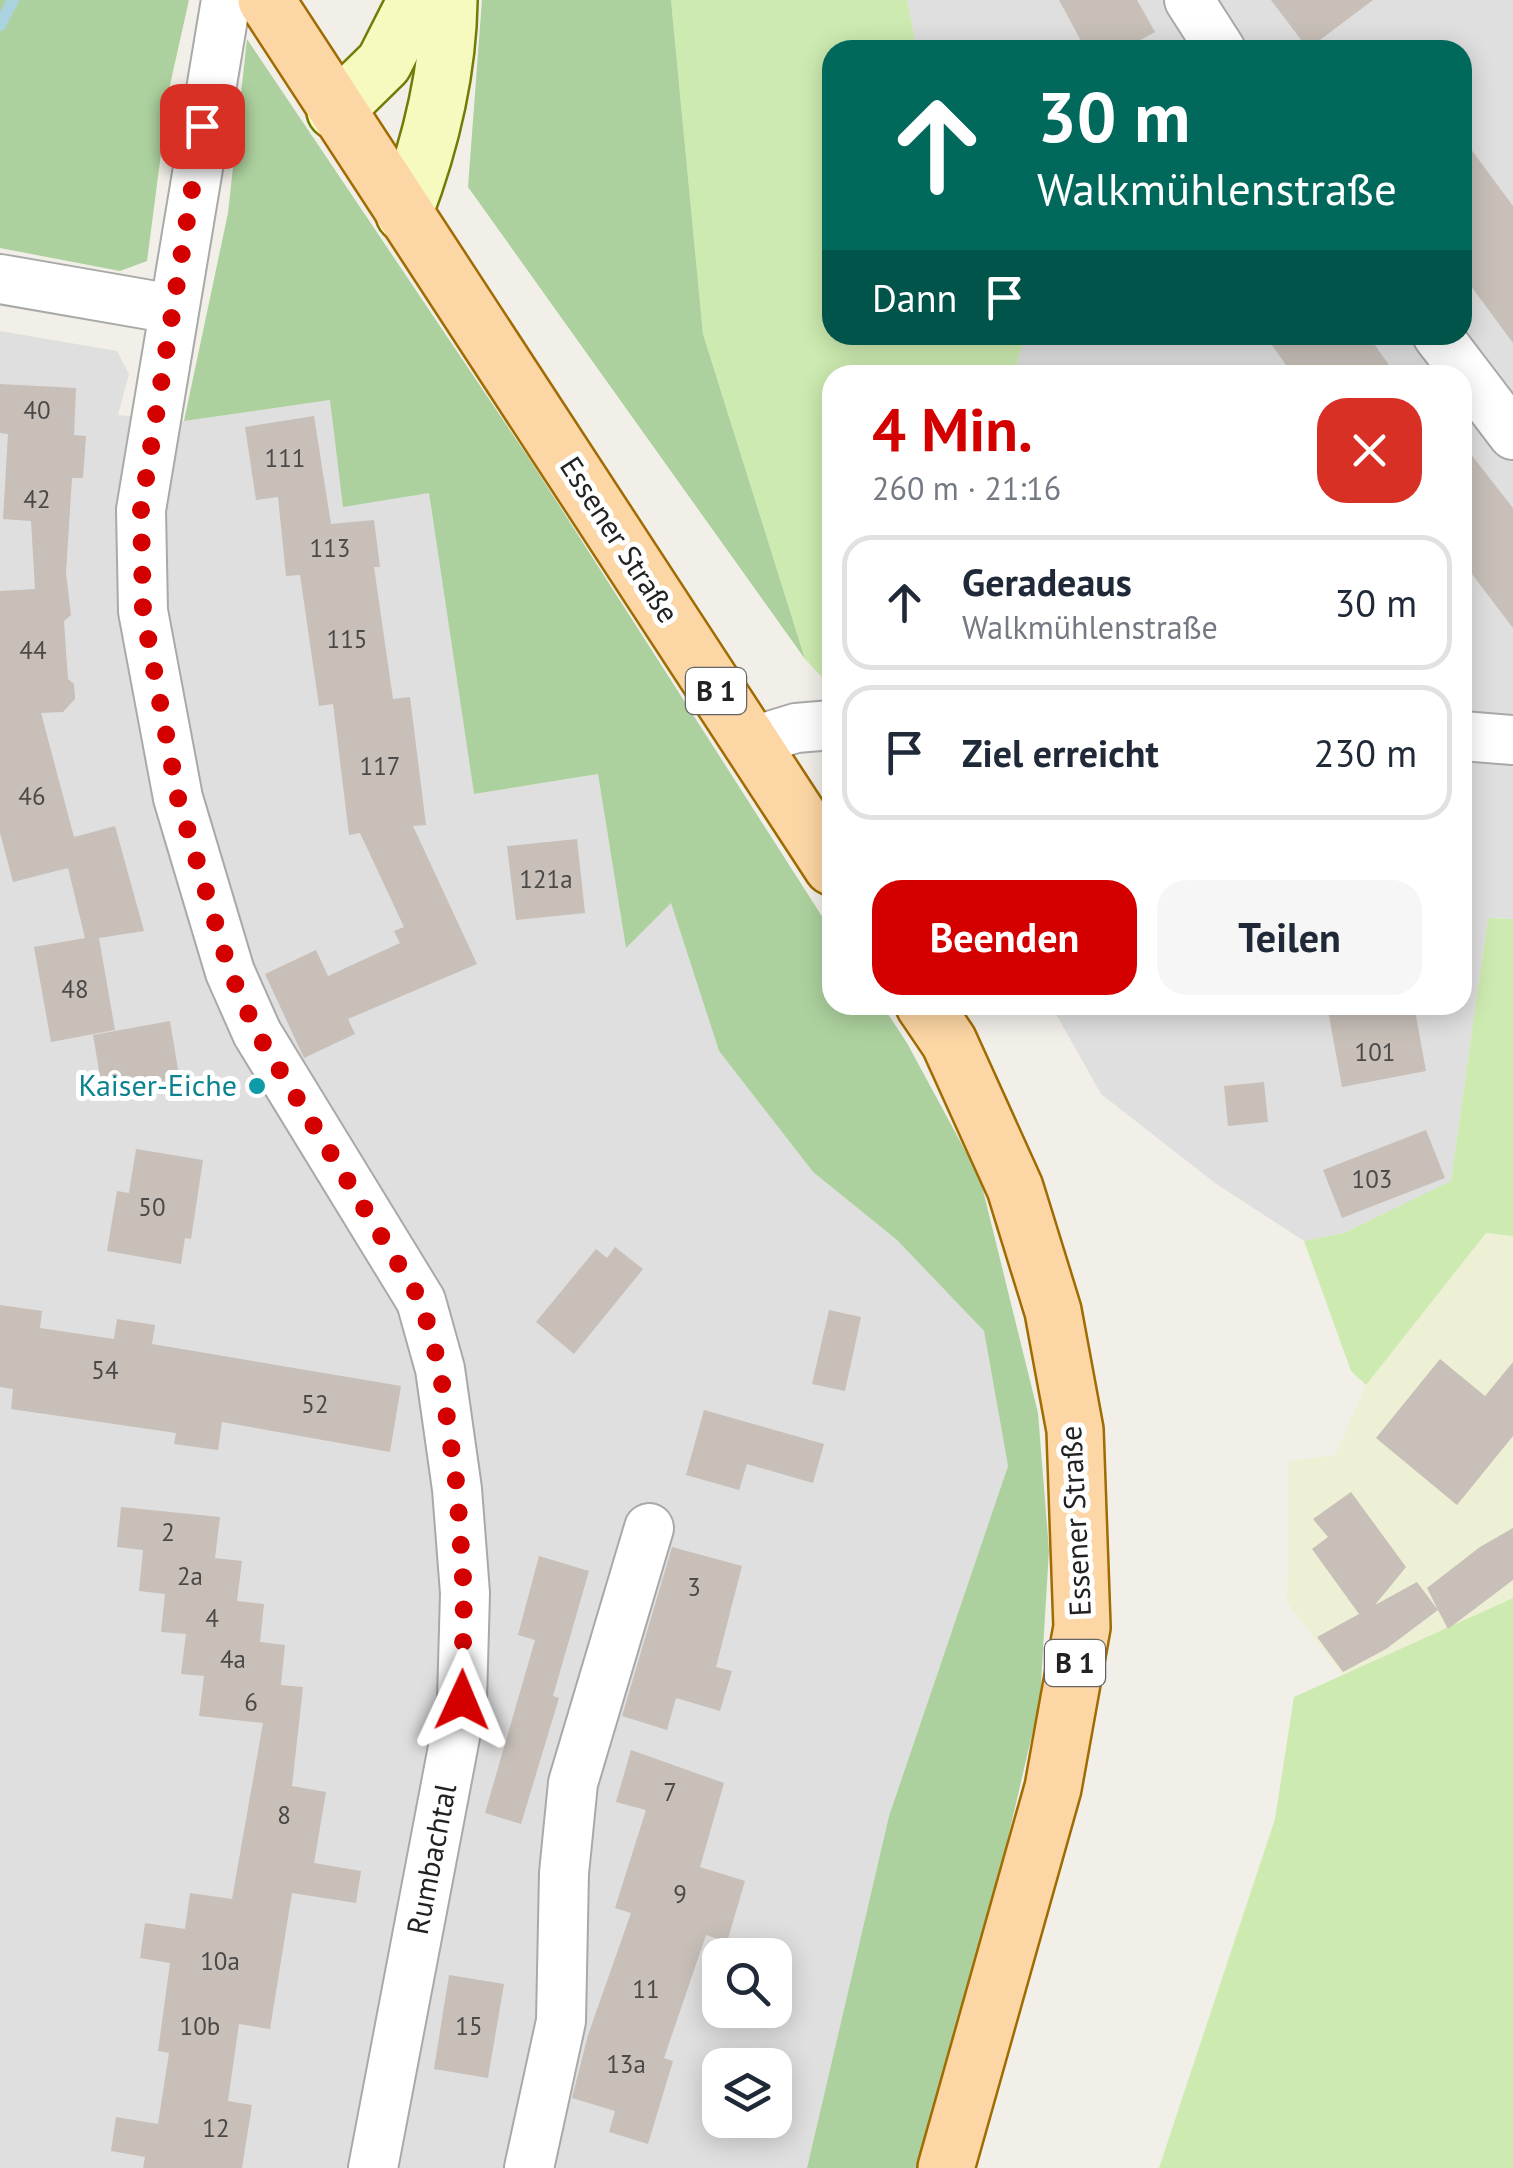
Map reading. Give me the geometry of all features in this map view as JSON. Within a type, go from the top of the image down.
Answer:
[{"type":"main road","points":[[335,112],[384,63],[416,0]]},
{"type":"main road","points":[[404,214],[423,164],[434,114],[448,46],[449,0]]},
{"type":"main road","name":"Essener Straße","points":[[255,3],[335,112],[604,512],[822,852]]},
{"type":"main road","name":"Essener Straße","points":[[931,1015],[949,1042],[1015,1188],[1052,1311],[1075,1430],[1082,1627],[1052,1788],[946,2168]]},
{"type":"street","points":[[1189,0],[1214,40]]},
{"type":"street","name":"Rumbachtal","points":[[255,3],[174,310],[141,510],[143,611],[178,798],[230,972],[257,1033],[421,1301],[440,1369],[457,1488],[464,1593],[462,1700],[373,2168]]},
{"type":"street","points":[[0,278],[174,310]]},
{"type":"street","points":[[1445,345],[1460,365]]},
{"type":"street","points":[[1472,381],[1513,435]]},
{"type":"street","points":[[750,742],[796,728],[822,725]]},
{"type":"street","points":[[1472,737],[1513,740]]},
{"type":"street","points":[[529,2168],[562,2021],[564,1873],[573,1782],[650,1528]]},
{"type":"shaded area","points":[[907,0],[1513,0],[1513,919],[1488,918],[1451,1182],[1344,1233],[1304,1241],[1215,1183],[1101,1094],[1057,1015],[1472,1015],[1472,365],[1017,365],[1022,345],[1472,345],[1472,40],[915,40]]},
{"type":"shaded area","points":[[0,331],[117,351],[129,374],[118,415],[184,421],[330,400],[429,493],[474,794],[598,774],[626,947],[671,902],[719,1051],[813,1172],[897,1240],[984,1331],[1008,1466],[889,1816],[807,2168],[0,2168]]},
{"type":"green space","points":[[0,0],[189,0],[170,85],[147,261],[120,271],[0,248]]},
{"type":"green space","points":[[482,0],[671,0],[703,334],[805,659],[468,187]]},
{"type":"green space","points":[[671,0],[907,0],[915,40],[822,40],[822,345],[1022,345],[1017,365],[822,365],[822,677],[805,659],[703,334]]},
{"type":"green space","points":[[247,39],[532,463],[822,916],[822,1015],[889,1015],[980,1178],[1038,1413],[1049,1550],[1040,1700],[1007,1842],[916,2168],[807,2168],[889,1816],[1008,1466],[984,1331],[897,1240],[813,1172],[719,1051],[671,903],[626,948],[598,774],[474,794],[429,493],[343,507],[330,400],[184,421],[228,213]]},
{"type":"green space","points":[[1488,918],[1513,919],[1513,1236],[1486,1233],[1366,1385],[1351,1371],[1304,1241],[1344,1233],[1451,1181]]},
{"type":"green space","points":[[1486,1233],[1513,1236],[1513,1598],[1342,1675],[1287,1602],[1288,1461],[1335,1455],[1366,1385]]},
{"type":"green space","points":[[1513,1598],[1513,2168],[1159,2168],[1275,1819],[1294,1697]]},
{"type":"building","points":[[1059,0],[1137,0],[1155,32],[1140,40],[1081,40]]},
{"type":"building","points":[[1271,0],[1373,0],[1320,40],[1301,40]]},
{"type":"building","points":[[1472,151],[1513,206],[1513,343],[1472,288]]},
{"type":"building","points":[[1272,345],[1375,345],[1389,365],[1286,365]]},
{"type":"building","points":[[0,384],[76,388],[74,435],[86,436],[83,478],[72,478],[66,573],[71,615],[64,621],[68,679],[74,684],[75,699],[63,712],[41,713],[74,837],[115,826],[144,931],[99,938],[115,1030],[51,1042],[34,947],[85,938],[68,868],[13,882],[0,833],[0,591],[35,589],[31,521],[3,519],[8,434],[0,433]]},
{"type":"building","points":[[314,416],[331,524],[374,520],[380,567],[374,567],[393,699],[410,697],[426,825],[413,826],[477,964],[348,1019],[355,1034],[304,1058],[265,974],[316,950],[328,976],[400,943],[394,931],[404,927],[360,833],[349,835],[333,704],[319,706],[300,575],[286,576],[278,497],[256,500],[245,427]]},
{"type":"building","points":[[1472,456],[1513,508],[1513,628],[1472,574]]},
{"type":"building","points":[[577,839],[585,913],[516,920],[507,846]]},
{"type":"building","points":[[1329,1015],[1416,1015],[1426,1071],[1342,1087]]},
{"type":"building","points":[[170,1021],[181,1087],[104,1100],[93,1035]]},
{"type":"building","points":[[1264,1082],[1268,1122],[1228,1126],[1224,1086]]},
{"type":"building","points":[[1426,1130],[1445,1178],[1342,1218],[1323,1170]]},
{"type":"building","points":[[136,1149],[203,1160],[191,1239],[185,1238],[181,1264],[107,1251],[117,1191],[129,1193]]},
{"type":"building","points":[[615,1247],[643,1269],[574,1354],[536,1322],[596,1249],[607,1258]]},
{"type":"building","points":[[0,1305],[42,1311],[40,1328],[114,1339],[117,1319],[155,1325],[152,1344],[401,1386],[390,1452],[222,1422],[218,1450],[174,1444],[176,1433],[11,1409],[13,1389],[0,1387]]},
{"type":"building","points":[[829,1310],[861,1317],[845,1391],[812,1384]]},
{"type":"building","points":[[1440,1359],[1485,1396],[1513,1362],[1513,1436],[1457,1505],[1376,1438]]},
{"type":"building","points":[[704,1410],[824,1444],[813,1483],[747,1464],[739,1490],[686,1475]]},
{"type":"building","points":[[1351,1492],[1406,1567],[1375,1605],[1417,1582],[1438,1610],[1386,1649],[1343,1672],[1317,1637],[1359,1614],[1312,1549],[1328,1537],[1313,1519]]},
{"type":"building","points":[[121,1507],[220,1517],[215,1558],[242,1561],[237,1601],[264,1604],[260,1642],[285,1645],[281,1685],[303,1687],[292,1786],[326,1792],[314,1863],[361,1871],[356,1903],[292,1893],[270,2029],[239,2024],[228,2101],[252,2105],[242,2168],[143,2168],[145,2157],[111,2151],[116,2117],[158,2124],[169,2053],[158,2051],[170,1963],[140,1958],[145,1923],[185,1929],[190,1893],[232,1899],[263,1723],[199,1716],[204,1676],[181,1674],[186,1634],[161,1632],[165,1594],[139,1591],[143,1550],[117,1547]]},
{"type":"building","points":[[1513,1528],[1513,1580],[1448,1629],[1427,1588],[1480,1547]]},
{"type":"building","points":[[672,1547],[742,1566],[716,1667],[732,1671],[720,1711],[676,1698],[667,1730],[622,1716]]},
{"type":"building","points":[[539,1556],[589,1571],[553,1696],[559,1698],[521,1824],[485,1813],[535,1640],[518,1635]]},
{"type":"building","points":[[631,1750],[724,1783],[700,1867],[745,1881],[728,1938],[702,1938],[664,2058],[673,2061],[648,2144],[609,2132],[615,2111],[572,2098],[588,2035],[631,1913],[615,1908],[646,1810],[616,1802]]},
{"type":"building","points":[[449,1975],[504,1984],[488,2078],[434,2069]]},
{"type":"waterway","points":[[0,25],[13,0]]},
{"type":"place","name":"Kaiser-Eiche","points":[[257,1086]]},
{"type":"route","points":[[202,126],[141,510],[143,611],[178,798],[230,972],[257,1033],[421,1301],[440,1369],[457,1488],[464,1593],[462,1700]]}]
